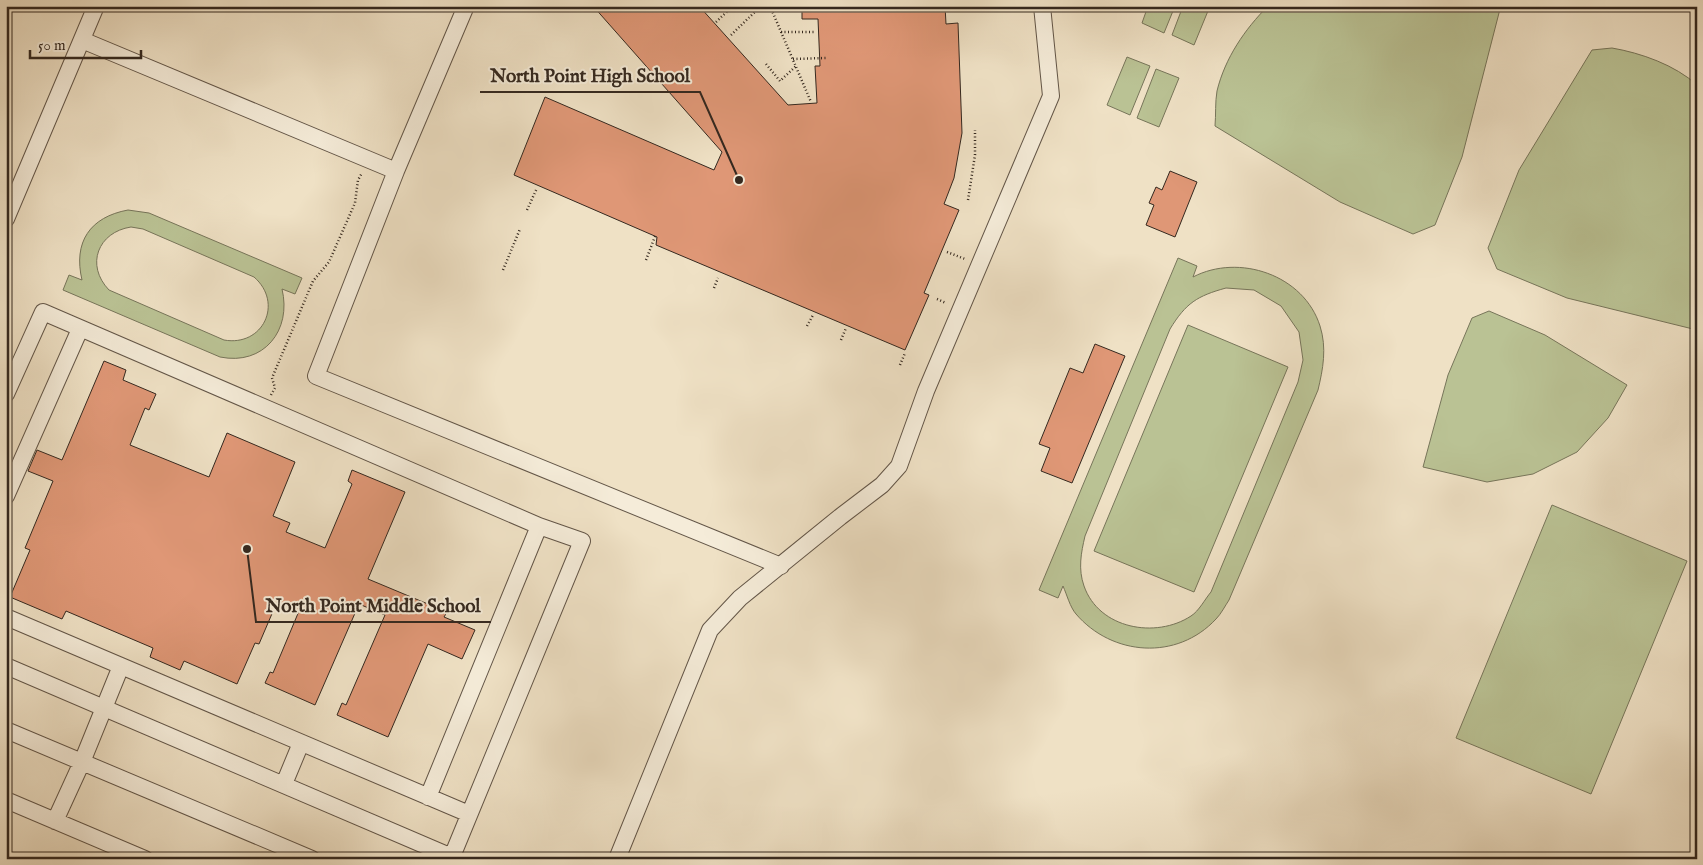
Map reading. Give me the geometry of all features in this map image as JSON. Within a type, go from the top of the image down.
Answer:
[{"type":"street","points":[[6,219],[96,6]]},
{"type":"street","points":[[466,6],[396,171],[316,376],[781,566]]},
{"type":"street","points":[[617,859],[710,630],[740,598],[840,517],[882,486],[899,466],[926,391],[1051,96],[1042,6]]},
{"type":"street","points":[[82,40],[396,171]]},
{"type":"street","points":[[6,394],[43,312],[539,526],[582,541],[452,858],[284,784],[6,666]]},
{"type":"street","points":[[6,496],[80,329]]},
{"type":"street","points":[[428,797],[539,526]]},
{"type":"street","points":[[6,617],[469,814]]},
{"type":"street","points":[[55,821],[82,762],[121,666]]},
{"type":"street","points":[[6,730],[312,859]]},
{"type":"street","points":[[284,784],[301,743]]},
{"type":"street","points":[[6,800],[145,859]]},
{"type":"path","points":[[716,22],[732,6]]},
{"type":"path","points":[[731,35],[760,6]]},
{"type":"path","points":[[770,6],[811,102]]},
{"type":"path","points":[[781,32],[814,32]]},
{"type":"path","points":[[793,59],[826,58]]},
{"type":"path","points":[[766,64],[780,81],[796,66]]},
{"type":"path","points":[[968,200],[975,155],[975,130]]},
{"type":"path","points":[[271,395],[275,388],[272,378],[313,281],[329,262],[355,204],[358,180],[363,172]]},
{"type":"path","points":[[527,210],[537,188]]},
{"type":"path","points":[[504,270],[520,229]]},
{"type":"path","points":[[646,260],[656,234]]},
{"type":"path","points":[[947,252],[968,261]]},
{"type":"path","points":[[714,288],[718,278]]},
{"type":"path","points":[[937,299],[950,305]]},
{"type":"path","points":[[808,326],[813,315]]},
{"type":"path","points":[[841,340],[846,328]]},
{"type":"path","points":[[900,365],[905,353]]},
{"type":"green space","points":[[1148,6],[1175,6],[1164,33],[1142,23]]},
{"type":"green space","points":[[1183,6],[1210,6],[1194,45],[1172,35]]},
{"type":"green space","points":[[1268,6],[1496,6],[1500,9],[1462,157],[1435,225],[1413,234],[1340,202],[1215,126],[1217,91],[1225,67],[1251,24]]},
{"type":"green space","points":[[1612,48],[1657,61],[1679,71],[1697,85],[1697,330],[1567,298],[1497,269],[1488,248],[1519,170],[1592,50]]},
{"type":"green space","points":[[1127,57],[1150,66],[1130,115],[1107,105]]},
{"type":"green space","points":[[1156,69],[1179,78],[1159,127],[1137,118]]},
{"type":"green space","points":[[128,210],[149,213],[302,278],[295,294],[282,289],[283,318],[271,342],[262,350],[250,356],[236,358],[220,357],[63,290],[69,275],[82,280],[80,254],[87,233],[94,225],[115,213]],"holes":[[[131,227],[143,229],[254,277],[263,287],[267,299],[268,310],[265,321],[259,330],[249,337],[238,340],[224,340],[109,290],[98,270],[97,260],[103,243],[110,235],[120,230]]]},
{"type":"green space","points":[[1178,258],[1197,266],[1193,277],[1211,270],[1230,267],[1249,269],[1268,273],[1300,293],[1312,308],[1322,334],[1324,358],[1318,390],[1229,600],[1218,617],[1200,633],[1183,642],[1164,647],[1145,648],[1126,645],[1108,638],[1091,628],[1074,611],[1063,586],[1058,598],[1039,590]],"holes":[[[1226,288],[1254,290],[1281,306],[1299,332],[1303,360],[1298,382],[1211,592],[1194,614],[1177,623],[1162,627],[1130,626],[1102,612],[1091,601],[1082,580],[1081,561],[1085,536],[1170,329],[1187,307],[1207,294]]]},
{"type":"green space","points":[[1489,311],[1545,335],[1627,385],[1608,418],[1577,452],[1533,474],[1487,482],[1423,467],[1448,375],[1472,318]]},
{"type":"green space","points":[[1188,325],[1288,367],[1194,592],[1094,551]]},
{"type":"green space","points":[[1552,505],[1687,561],[1591,794],[1456,738]]},
{"type":"building","points":[[593,6],[699,6],[788,105],[817,103],[815,66],[820,66],[818,19],[802,19],[802,6],[945,6],[946,24],[958,23],[962,133],[954,178],[944,204],[959,210],[924,293],[929,295],[905,350],[656,245],[657,237],[514,175],[545,97],[714,170],[722,152]]},
{"type":"building","points":[[1170,171],[1197,182],[1175,237],[1146,225],[1154,205],[1149,203],[1156,187],[1162,190]]},
{"type":"building","points":[[1095,344],[1125,356],[1072,483],[1041,471],[1050,448],[1039,444],[1070,368],[1083,373]]},
{"type":"building","points":[[104,361],[126,370],[123,380],[156,394],[149,410],[145,408],[130,445],[209,477],[227,433],[295,462],[273,516],[290,523],[286,532],[325,548],[352,484],[348,481],[352,470],[405,492],[368,579],[447,612],[444,617],[475,630],[462,659],[428,644],[388,737],[337,715],[342,703],[346,705],[385,615],[359,604],[315,705],[265,683],[270,672],[273,673],[299,611],[277,602],[259,644],[255,643],[237,684],[184,661],[180,670],[150,657],[153,648],[66,611],[62,619],[10,597],[30,550],[25,548],[53,481],[28,471],[37,450],[62,460]]},
{"type":"place","name":"North Point High School","points":[[739,180]]},
{"type":"place","name":"North Point Middle School","points":[[247,549]]}]
